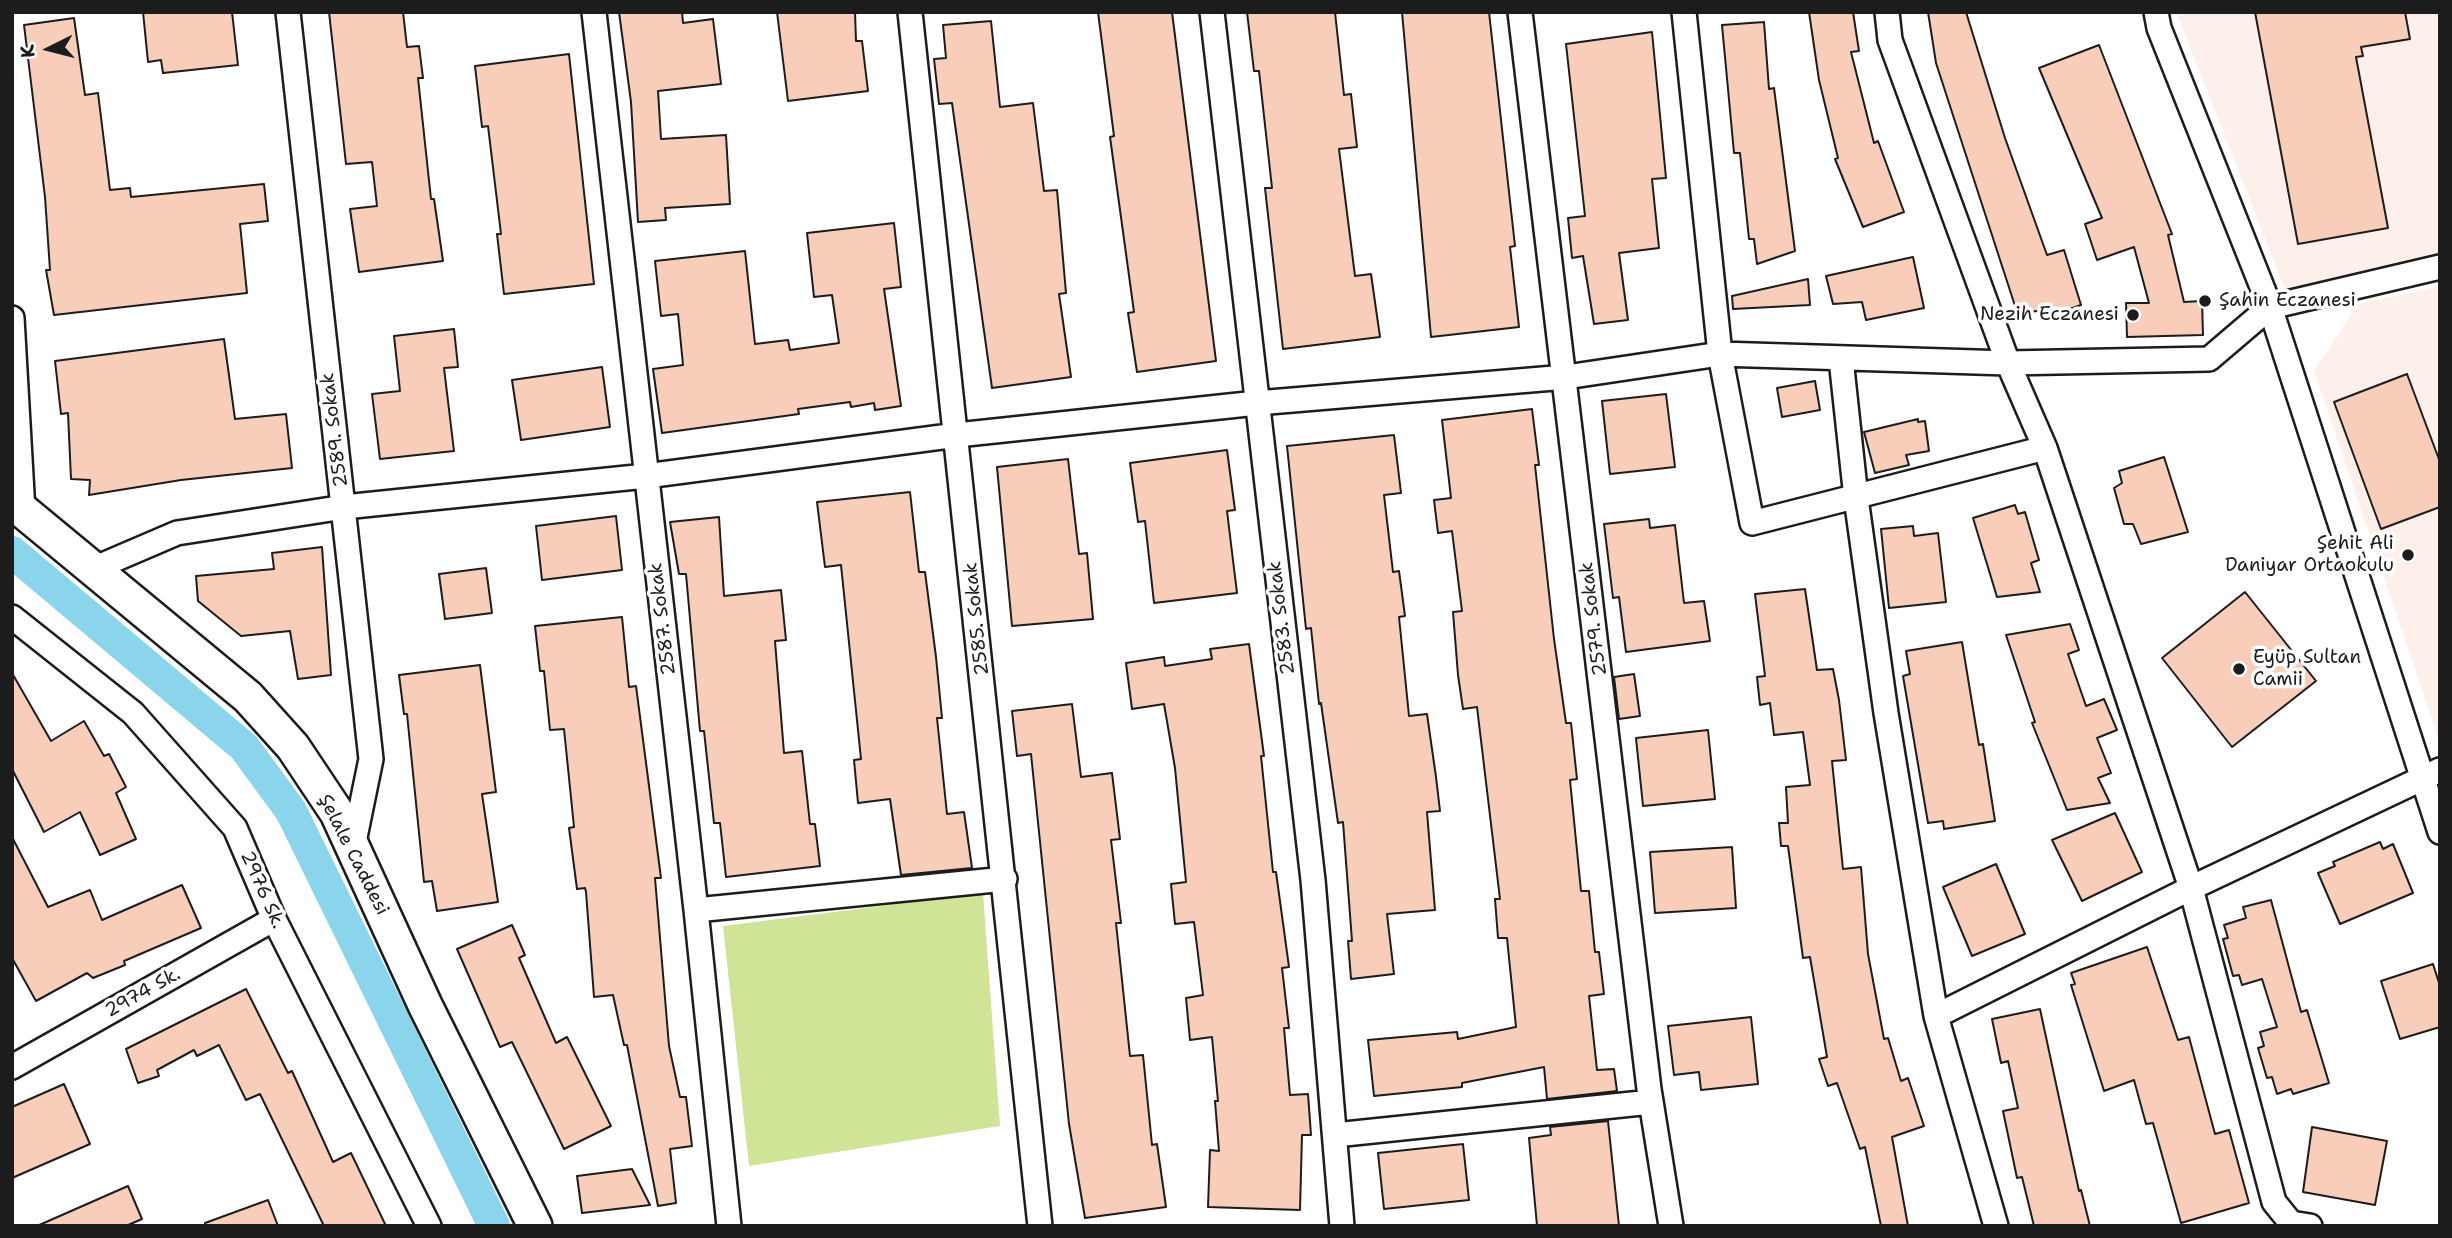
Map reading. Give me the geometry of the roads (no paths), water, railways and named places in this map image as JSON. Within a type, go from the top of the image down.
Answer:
[{"type":"street","name":"2589. Sokak","points":[[288,12],[370,759],[353,847]]},
{"type":"street","name":"2587. Sokak","points":[[594,12],[696,910],[729,1226]]},
{"type":"street","name":"2585. Sokak","points":[[910,12],[1005,879],[1040,1226]]},
{"type":"street","name":"2583. Sokak","points":[[1212,12],[1313,880],[1342,1226]]},
{"type":"street","name":"2579. Sokak","points":[[1520,12],[1566,377],[1651,1102],[1671,1226]]},
{"type":"street","points":[[1684,12],[1720,354],[1752,523],[2045,447]]},
{"type":"street","points":[[1887,12],[1890,40],[2008,363],[2045,447],[2191,888],[2274,1202],[2291,1223],[2310,1226]]},
{"type":"street","points":[[2156,12],[2159,28],[2270,307],[2431,774],[2440,832]]},
{"type":"street","points":[[93,569],[177,533],[344,507],[646,476],[957,435],[1257,403],[1566,377],[1720,354],[2008,363],[2209,359],[2270,307],[2440,267]]},
{"type":"street","points":[[12,318],[17,506]]},
{"type":"street","points":[[1841,359],[1856,498],[1886,713],[1936,1016],[1996,1226]]},
{"type":"street","name":"Şelale Caddesi","points":[[17,506],[248,697],[293,747],[337,813],[425,1006],[535,1226]]},
{"type":"street","name":"2976 Sk.","points":[[12,617],[133,713],[235,828],[274,919],[429,1226]]},
{"type":"street","points":[[1936,1016],[2191,888],[2431,774]]},
{"type":"street","points":[[696,910],[1005,879]]},
{"type":"street","name":"2974 Sk.","points":[[12,1067],[274,919]]},
{"type":"street","points":[[1335,1135],[1651,1102]]},
{"type":"waterway","points":[[12,552],[244,747],[291,811],[494,1226]]},
{"type":"place","name":"Şahin Eczanesi","points":[[2205,301]]},
{"type":"place","name":"Nezih Eczanesi","points":[[2133,315]]},
{"type":"place","name":"Şehit Ali Daniyar Ortaokulu","points":[[2408,555]]},
{"type":"place","name":"Eyüp Sultan Camii","points":[[2239,669]]}]
